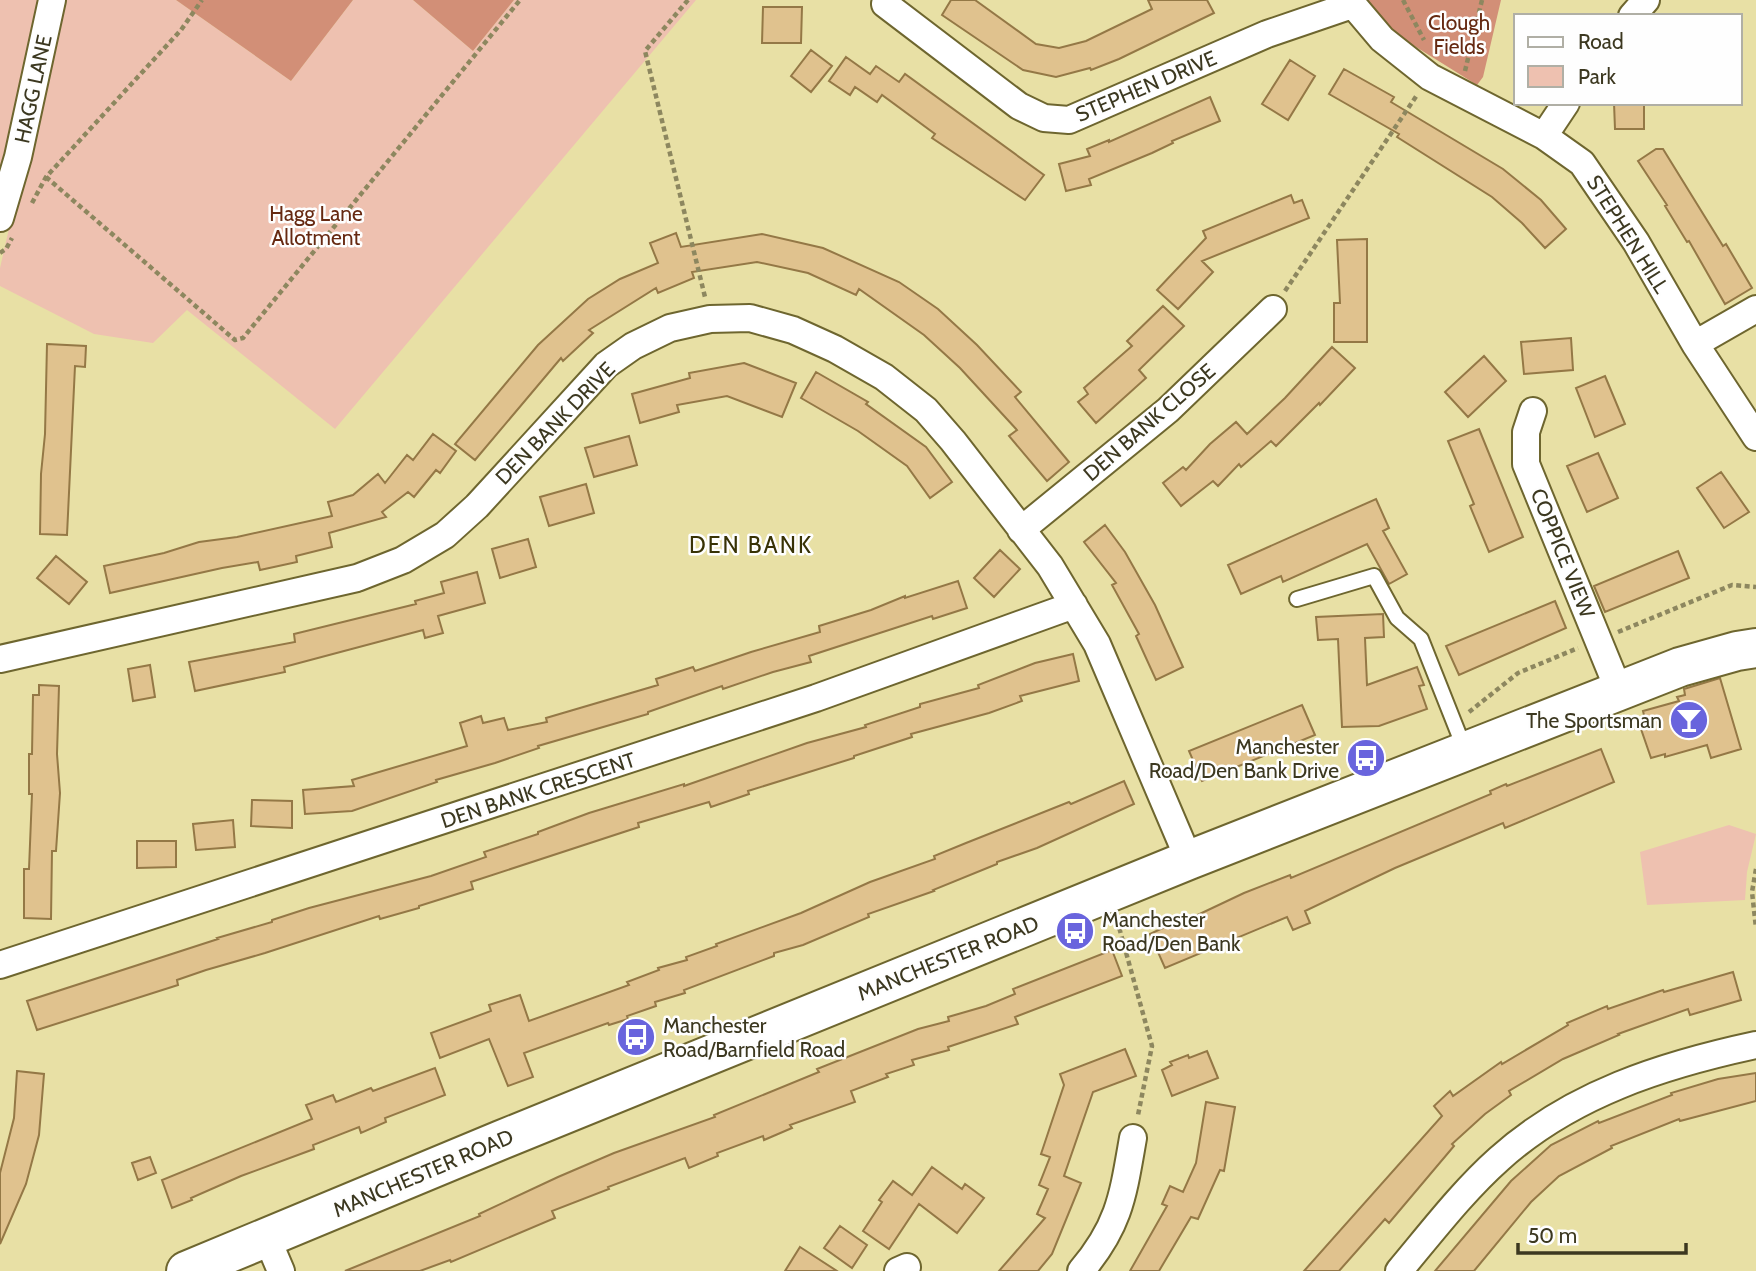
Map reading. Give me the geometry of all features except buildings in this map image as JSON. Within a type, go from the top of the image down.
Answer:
[{"type":"main road","name":"MANCHESTER ROAD","points":[[186,1271],[274,1254],[501,1140],[1189,860],[1680,667],[1756,648]]},
{"type":"street","name":"HAGG LANE","points":[[6,228],[52,0]]},
{"type":"street","points":[[1634,14],[1646,0]]},
{"type":"street","name":"STEPHEN HILL","points":[[1350,2],[1381,39],[1430,77],[1544,136],[1582,163],[1636,242],[1695,344],[1756,437]]},
{"type":"street","name":"STEPHEN DRIVE","points":[[885,4],[1019,106],[1044,118],[1069,120],[1267,34],[1350,2]]},
{"type":"street","points":[[1544,136],[1565,105]]},
{"type":"street","name":"DEN BANK CLOSE","points":[[1021,530],[1168,410],[1273,309]]},
{"type":"street","points":[[1695,344],[1756,309]]},
{"type":"street","name":"DEN BANK DRIVE","points":[[0,659],[358,578],[403,560],[445,535],[477,506],[606,365],[633,346],[670,328],[710,319],[750,318],[793,330],[835,349],[884,377],[926,411],[953,440],[1050,566],[1097,644],[1189,860]]},
{"type":"street","name":"COPPICE VIEW","points":[[1533,411],[1525,432],[1526,464],[1619,691]]},
{"type":"street","name":"DEN BANK CRESCENT","points":[[0,965],[816,698],[1074,606]]},
{"type":"street","points":[[1399,1271],[1498,1160],[1544,1123],[1612,1087],[1692,1059],[1756,1045]]},
{"type":"street","points":[[1081,1271],[1112,1228],[1122,1200],[1133,1138]]},
{"type":"lane","points":[[1297,599],[1374,576],[1397,618],[1421,639],[1465,752]]},
{"type":"path","points":[[26,213],[46,177],[181,30],[202,0]]},
{"type":"path","points":[[46,177],[235,340],[243,338],[520,0]]},
{"type":"path","points":[[688,0],[645,51],[710,319]]},
{"type":"path","points":[[1460,92],[1482,0]]},
{"type":"path","points":[[1273,309],[1430,77]]},
{"type":"path","points":[[0,253],[6,249],[6,228]]},
{"type":"path","points":[[1756,869],[1752,892],[1756,928]]},
{"type":"path","points":[[1110,892],[1152,1046],[1133,1138]]},
{"type":"green space","points":[[0,0],[40,0],[0,185]]},
{"type":"green space","name":"Hagg Lane Allotment","points":[[61,0],[176,0],[291,81],[353,0],[413,0],[473,51],[514,0],[696,0],[335,429],[187,310],[153,343],[94,334],[0,286],[0,268]]},
{"type":"green space","points":[[176,0],[353,0],[291,81]]},
{"type":"green space","points":[[413,0],[514,0],[473,51]]},
{"type":"green space","name":"Clough Fields","points":[[1364,0],[1501,0],[1483,77],[1477,85],[1392,32]]},
{"type":"green space","points":[[1729,825],[1756,834],[1747,872],[1745,900],[1647,905],[1640,852]]},
{"type":"place","name":"The Sportsman","points":[[1689,720]]},
{"type":"place","name":"Manchester Road/Den Bank Drive","points":[[1366,758]]},
{"type":"place","name":"Manchester Road/Den Bank","points":[[1075,931]]},
{"type":"place","name":"Manchester Road/Barnfield Road","points":[[636,1037]]},
{"type":"district","name":"DEN BANK","points":[[751,545]]}]
